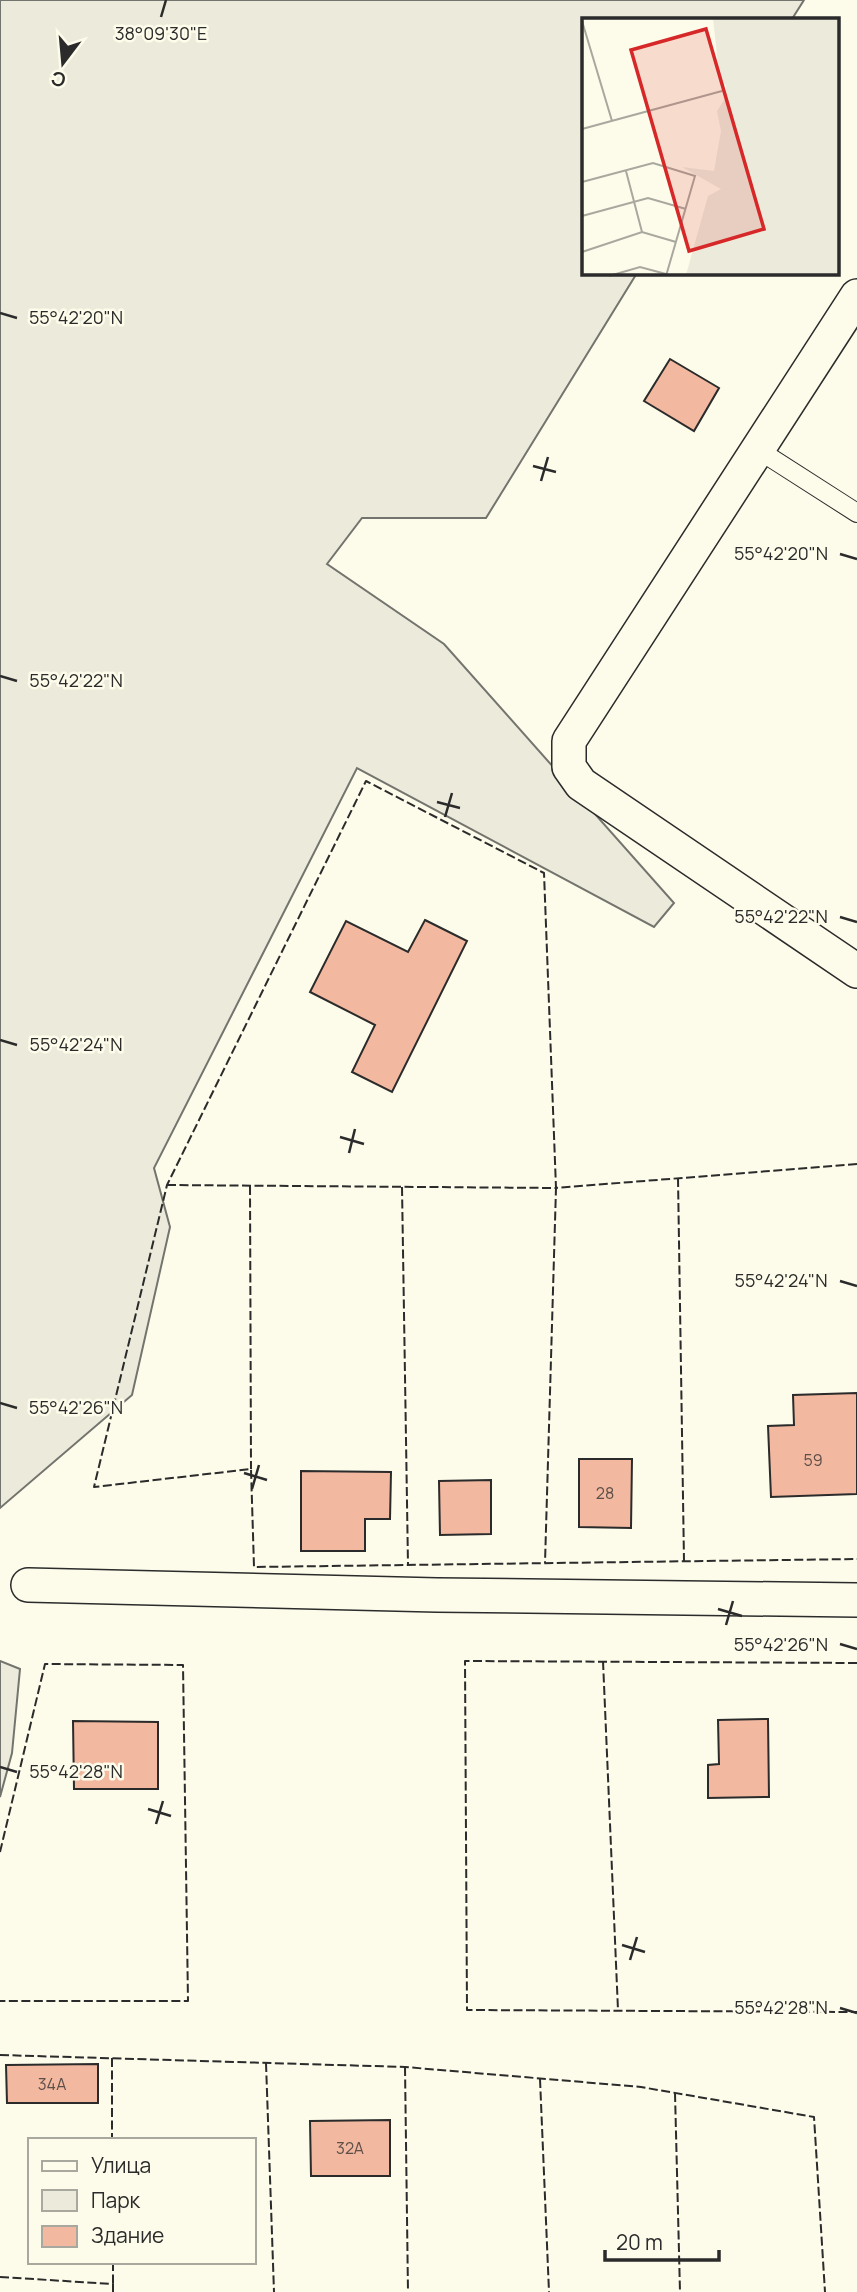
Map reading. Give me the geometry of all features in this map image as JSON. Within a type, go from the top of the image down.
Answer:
[{"type":"street","points":[[857,296],[569,741],[569,767],[581,784],[857,971]]},
{"type":"street","points":[[28,1585],[437,1595],[857,1600]]},
{"type":"lane","points":[[757,449],[857,513]]},
{"type":"green space","points":[[0,0],[804,0],[793,18],[582,18],[582,275],[636,275],[486,518],[362,518],[327,564],[444,644],[674,903],[654,927],[357,768],[154,1168],[170,1227],[132,1395],[0,1508]]},
{"type":"green space","points":[[0,1661],[20,1669],[12,1753],[0,1797]]},
{"type":"building","points":[[670,359],[719,388],[694,431],[644,401]]},
{"type":"building","points":[[425,920],[467,941],[392,1092],[352,1072],[375,1025],[310,992],[346,921],[408,952]]},
{"type":"building","points":[[857,1393],[857,1494],[771,1497],[768,1426],[794,1425],[793,1395]]},
{"type":"building","points":[[579,1459],[632,1459],[631,1528],[579,1527]]},
{"type":"building","points":[[301,1471],[391,1472],[390,1519],[365,1519],[365,1551],[301,1551]]},
{"type":"building","points":[[491,1480],[491,1534],[440,1535],[439,1481]]},
{"type":"building","points":[[768,1719],[769,1797],[708,1798],[708,1765],[719,1764],[718,1720]]},
{"type":"building","points":[[73,1721],[158,1722],[158,1789],[74,1789]]},
{"type":"building","points":[[98,2064],[98,2103],[7,2103],[6,2065]]},
{"type":"building","points":[[390,2120],[390,2176],[311,2176],[310,2121]]},
{"type":"fence","points":[[857,1164],[556,1188],[544,873],[366,781],[167,1185],[94,1487],[251,1469],[254,1567],[857,1559]]},
{"type":"fence","points":[[678,1178],[684,1561]]},
{"type":"fence","points":[[167,1185],[556,1188],[545,1563]]},
{"type":"fence","points":[[250,1186],[251,1469]]},
{"type":"fence","points":[[402,1187],[408,1565]]},
{"type":"fence","points":[[857,1663],[465,1661],[467,2010],[857,2012]]},
{"type":"fence","points":[[603,1661],[618,2010]]},
{"type":"fence","points":[[0,1852],[45,1664],[183,1665],[188,2001],[0,2001]]},
{"type":"fence","points":[[0,2055],[405,2067],[641,2087],[814,2117],[825,2292]]},
{"type":"fence","points":[[112,2058],[112,2138]]},
{"type":"fence","points":[[266,2063],[274,2292]]},
{"type":"fence","points":[[405,2067],[408,2292]]},
{"type":"fence","points":[[540,2079],[549,2292]]},
{"type":"fence","points":[[675,2093],[680,2292]]},
{"type":"fence","points":[[113,2264],[113,2284]]},
{"type":"fence","points":[[0,2277],[113,2284],[113,2292]]}]
